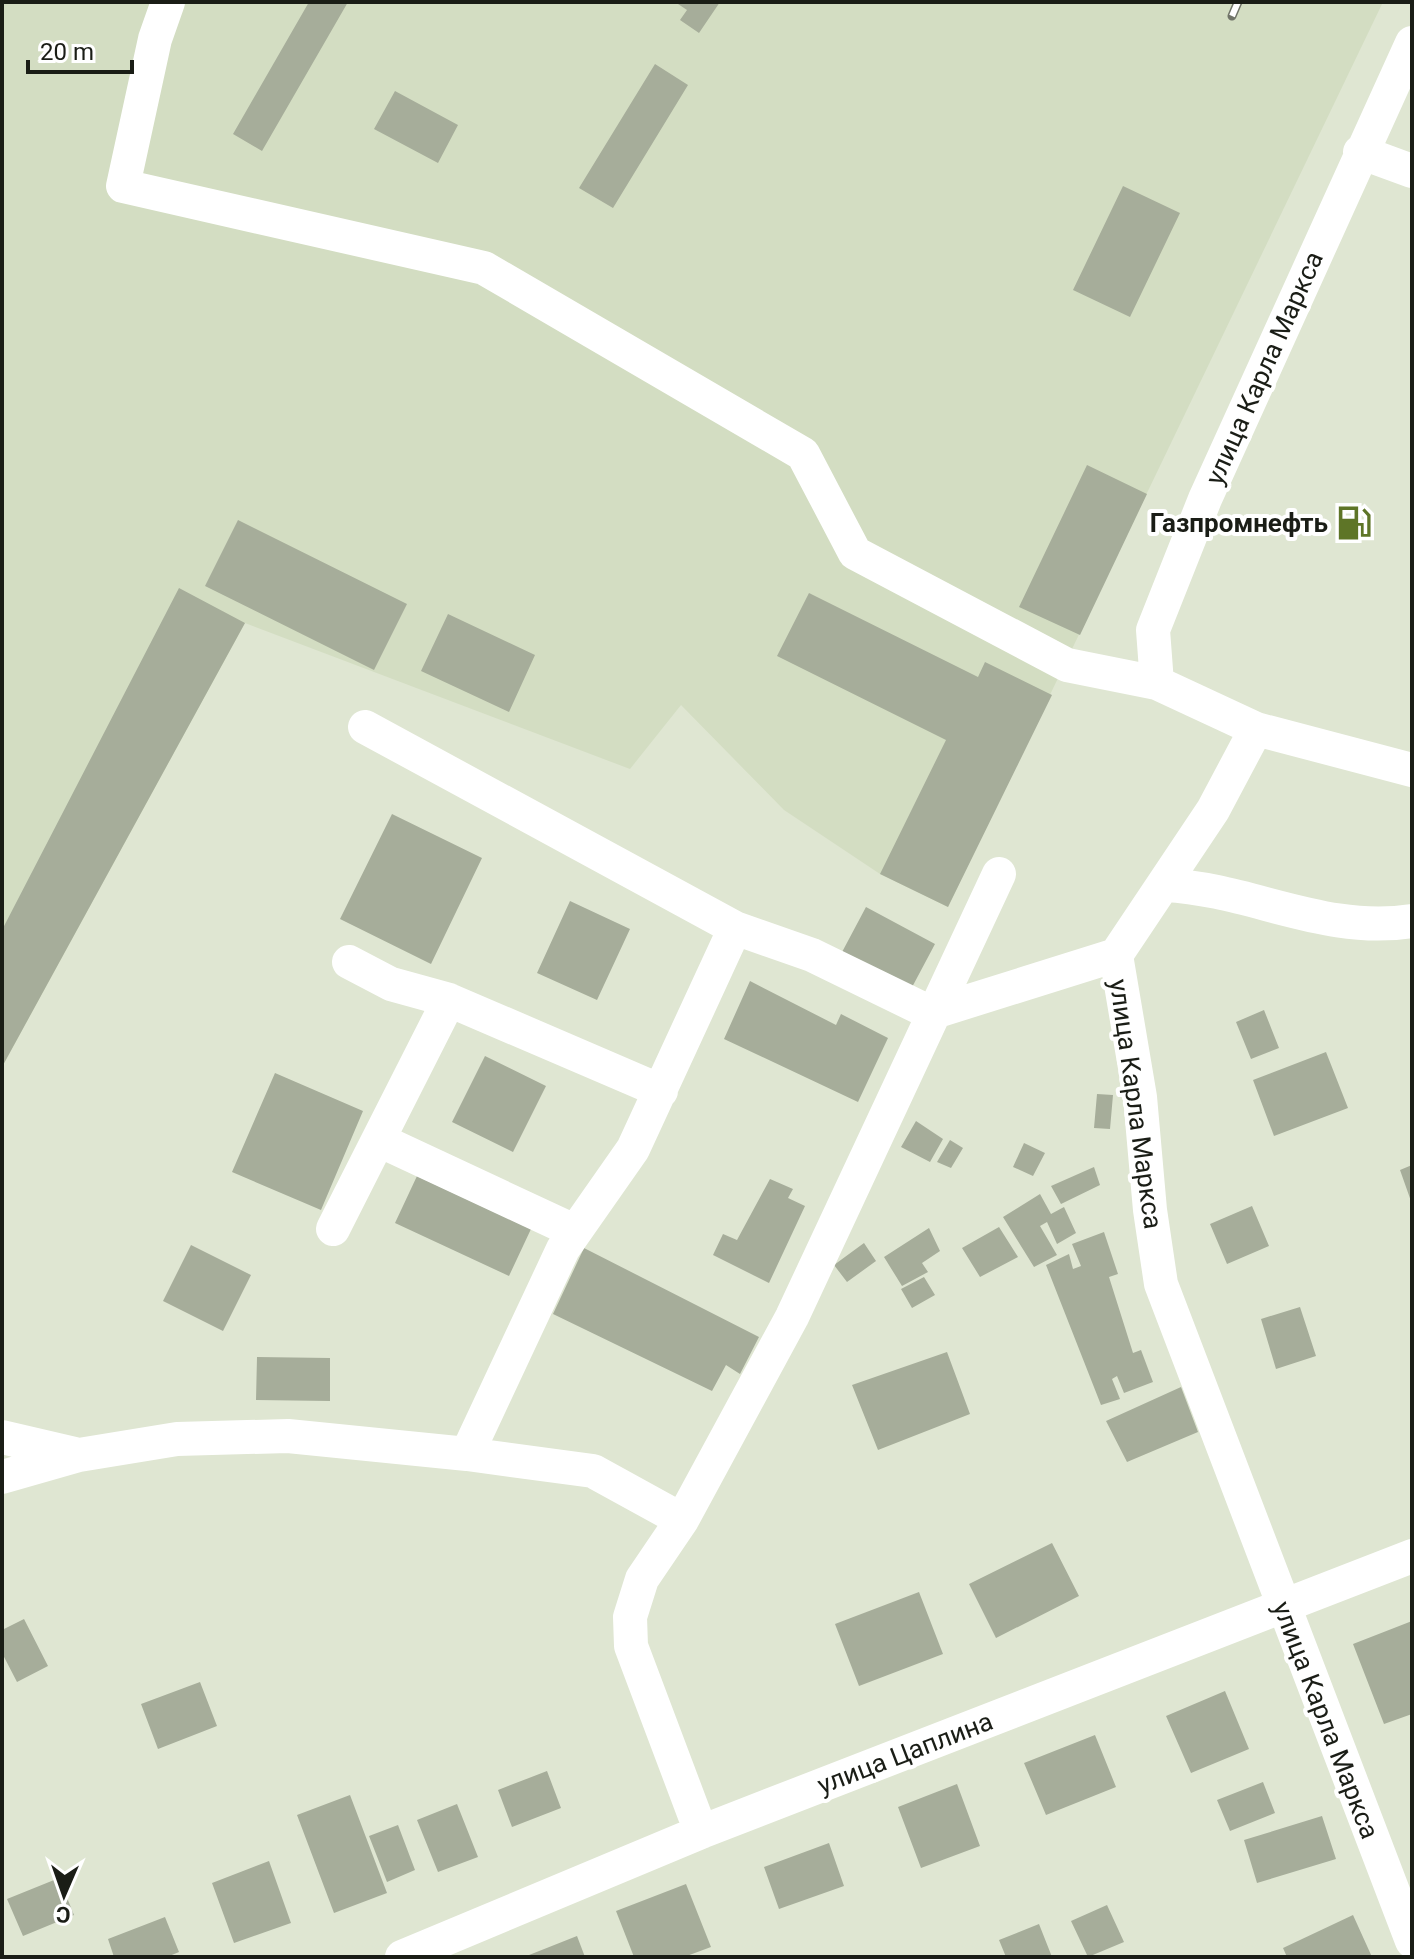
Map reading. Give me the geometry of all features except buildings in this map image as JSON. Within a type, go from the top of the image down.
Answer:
[{"type":"street","points":[[168,2],[155,39],[123,186],[484,268],[803,454],[855,553],[1067,665],[1157,683],[1256,729],[1403,760]]},
{"type":"street","name":"улица Карла Маркса","points":[[1157,683],[1153,630],[1205,499],[1412,43]]},
{"type":"street","points":[[1360,152],[1412,171]]},
{"type":"street","points":[[365,727],[735,928],[812,955],[931,1013],[1116,955]]},
{"type":"street","name":"улица Карла Маркса","points":[[1256,729],[1213,810],[1116,955],[1140,1097],[1150,1210],[1161,1284],[1282,1608],[1412,1941]]},
{"type":"street","points":[[701,1832],[631,1646],[630,1617],[642,1579],[682,1520],[792,1317],[931,1013],[999,874]]},
{"type":"street","points":[[1165,885],[1222,890],[1309,917],[1357,925],[1412,921]]},
{"type":"street","points":[[467,1454],[574,1231],[601,1199],[633,1149],[735,928]]},
{"type":"street","points":[[349,962],[391,984],[449,1000],[661,1091]]},
{"type":"street","points":[[333,1229],[449,1000]]},
{"type":"street","points":[[379,1140],[574,1231]]},
{"type":"street","points":[[2,1477],[79,1455],[177,1439],[288,1436],[467,1454],[593,1471],[682,1520]]},
{"type":"street","points":[[2,1437],[79,1455]]},
{"type":"street","name":"улица Цаплина","points":[[402,1957],[701,1832],[1412,1556]]},
{"type":"shaded area","points":[[2,2],[1383,2],[948,907],[880,874],[784,810],[681,705],[630,769],[245,623],[2,1067]]},
{"type":"railway","points":[[1232,16],[1238,2]]},
{"type":"place","name":"Газпромнефть","points":[[1354,523]]}]
